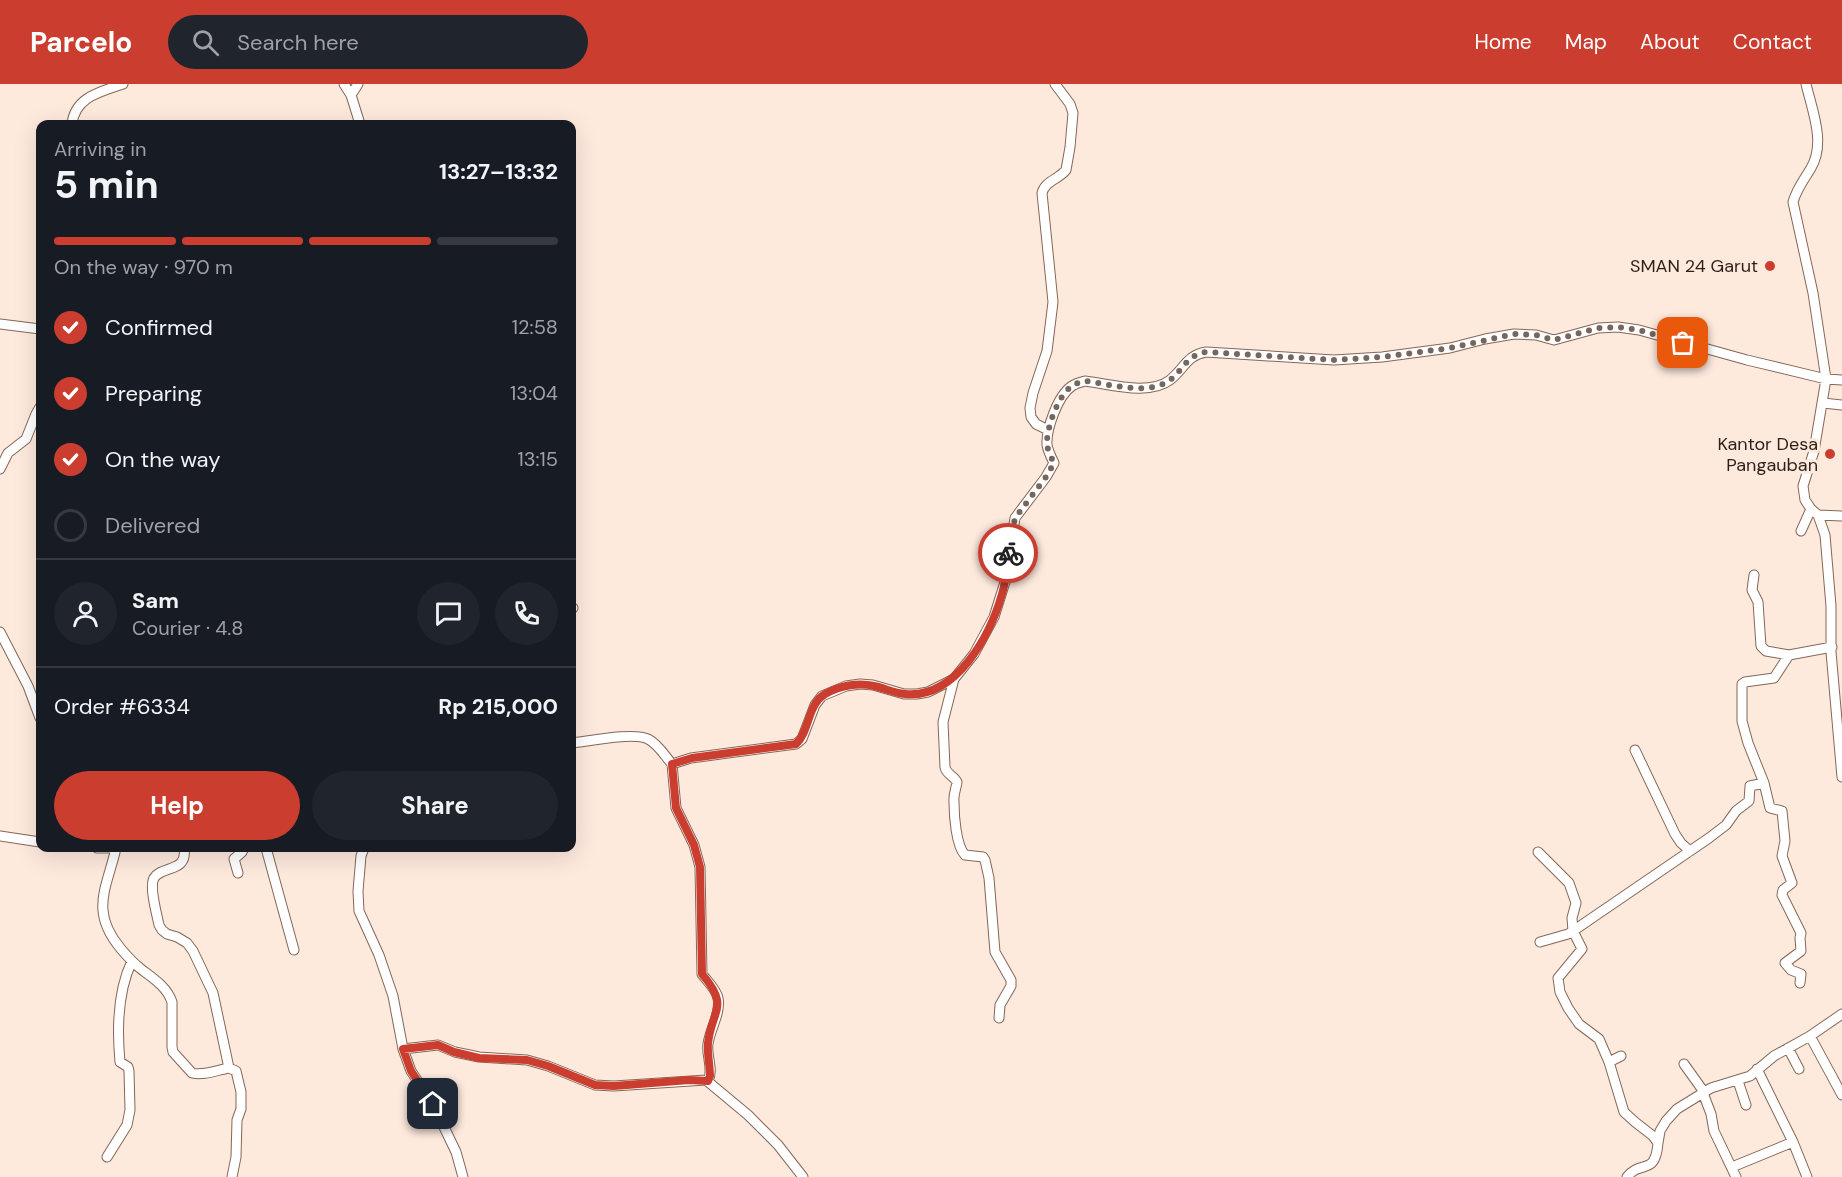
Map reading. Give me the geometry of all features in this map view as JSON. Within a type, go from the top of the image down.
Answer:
[{"type":"street","points":[[72,120],[81,103],[99,92],[123,84]]},
{"type":"street","points":[[344,84],[351,95],[359,120]]},
{"type":"street","points":[[351,95],[358,84]]},
{"type":"street","points":[[1048,430],[1036,424],[1031,417],[1030,408],[1047,351],[1053,302],[1042,193],[1046,185],[1066,170],[1074,118],[1072,108],[1055,84]]},
{"type":"street","points":[[1806,84],[1818,143],[1812,168],[1796,190],[1793,202],[1813,293],[1826,379],[1814,451],[1803,486],[1804,500],[1815,512],[1825,535],[1842,777]]},
{"type":"street","points":[[0,324],[36,328]]},
{"type":"street","points":[[999,1018],[999,1005],[1011,986],[1011,980],[995,952],[986,860],[983,857],[965,855],[961,851],[954,801],[957,782],[945,767],[943,722],[954,679],[974,654],[994,617],[1005,582],[1015,518],[1054,463],[1047,448],[1048,430],[1061,397],[1071,386],[1077,383],[1094,382],[1146,388],[1156,387],[1168,382],[1191,357],[1206,352],[1334,360],[1370,358],[1450,348],[1514,334],[1536,335],[1554,340],[1598,328],[1618,327],[1639,330],[1826,379],[1842,380]]},
{"type":"street","points":[[1822,403],[1842,405]]},
{"type":"street","points":[[0,469],[8,453],[26,440],[36,414]]},
{"type":"street","points":[[1815,512],[1842,516]]},
{"type":"street","points":[[1801,531],[1815,512]]},
{"type":"street","points":[[1754,575],[1752,590],[1758,602],[1761,646],[1766,651],[1790,655],[1832,647]]},
{"type":"street","points":[[0,632],[28,686],[36,707]]},
{"type":"street","points":[[1832,633],[1842,635]]},
{"type":"street","points":[[1790,655],[1773,678],[1742,684],[1742,721],[1764,783],[1770,808],[1782,811],[1785,842],[1782,856],[1792,882],[1782,891],[1782,895],[1801,933],[1801,951],[1785,963],[1791,970],[1801,974],[1800,982]]},
{"type":"street","points":[[672,764],[692,758],[796,744],[802,739],[815,705],[822,696],[840,688],[860,684],[904,694],[917,694],[928,692],[954,679]]},
{"type":"street","points":[[576,743],[624,737],[643,738],[650,740],[672,764],[676,808],[694,845],[700,867],[702,974],[718,998],[708,1041],[710,1076],[708,1081]]},
{"type":"street","points":[[1635,750],[1678,839],[1690,850]]},
{"type":"street","points":[[1540,942],[1573,931],[1726,825],[1736,811],[1750,799],[1750,786],[1764,783]]},
{"type":"street","points":[[0,836],[36,841]]},
{"type":"street","points":[[113,852],[104,886],[105,922],[114,940],[132,961],[158,981],[170,996],[172,1049],[192,1073],[202,1074],[229,1068],[236,1071],[241,1092],[241,1109],[237,1120],[236,1157],[232,1177]]},
{"type":"street","points":[[185,852],[183,860],[178,865],[157,875],[154,879],[158,916],[162,930],[187,943],[193,951],[213,993],[229,1068]]},
{"type":"street","points":[[238,873],[234,859],[242,852]]},
{"type":"street","points":[[267,852],[294,951]]},
{"type":"street","points":[[363,852],[358,891],[359,911],[379,955],[393,996],[403,1049],[411,1071],[433,1104],[456,1152],[463,1177]]},
{"type":"street","points":[[1538,852],[1569,883],[1576,903],[1572,918],[1573,931],[1582,949],[1558,978],[1560,992],[1579,1024],[1599,1039],[1609,1062],[1624,1112],[1653,1136],[1658,1143]]},
{"type":"street","points":[[107,1157],[127,1125],[130,1110],[129,1071],[128,1067],[120,1062],[119,1026],[126,973],[132,961]]},
{"type":"street","points":[[1627,1177],[1632,1171],[1654,1163],[1660,1131],[1677,1109],[1719,1085],[1750,1076],[1774,1056],[1810,1036],[1842,1014]]},
{"type":"street","points":[[1810,1036],[1842,1095]]},
{"type":"street","points":[[403,1049],[438,1045],[454,1052],[479,1058],[527,1060],[595,1085],[708,1081],[736,1104],[778,1145],[803,1177]]},
{"type":"street","points":[[1788,1048],[1799,1069]]},
{"type":"street","points":[[1609,1062],[1621,1056]]},
{"type":"street","points":[[1684,1064],[1703,1093],[1712,1116],[1714,1131],[1736,1177]]},
{"type":"street","points":[[1758,1069],[1807,1177]]},
{"type":"street","points":[[1738,1081],[1746,1105]]},
{"type":"street","points":[[1732,1167],[1793,1142]]},
{"type":"way so far","points":[[1008,553],[1015,518],[1054,463],[1047,448],[1047,436],[1061,397],[1077,383],[1085,381],[1146,388],[1156,387],[1168,382],[1191,357],[1206,352],[1334,360],[1382,357],[1450,348],[1514,334],[1536,335],[1554,340],[1598,328],[1618,327],[1639,330],[1683,343]]},
{"type":"place","name":"SMAN 24 Garut","points":[[1770,266]]},
{"type":"place","name":"Kantor Desa Pangauban","points":[[1830,454]]},
{"type":"route","points":[[433,1104],[411,1071],[403,1049],[438,1045],[454,1052],[479,1058],[527,1060],[595,1085],[708,1081],[710,1068],[707,1049],[718,998],[702,974],[700,867],[694,845],[676,808],[672,764],[692,758],[788,747],[796,744],[802,739],[815,705],[822,696],[846,686],[860,684],[904,694],[917,694],[928,692],[954,679],[974,654],[994,617],[1002,596],[1008,553]]}]
